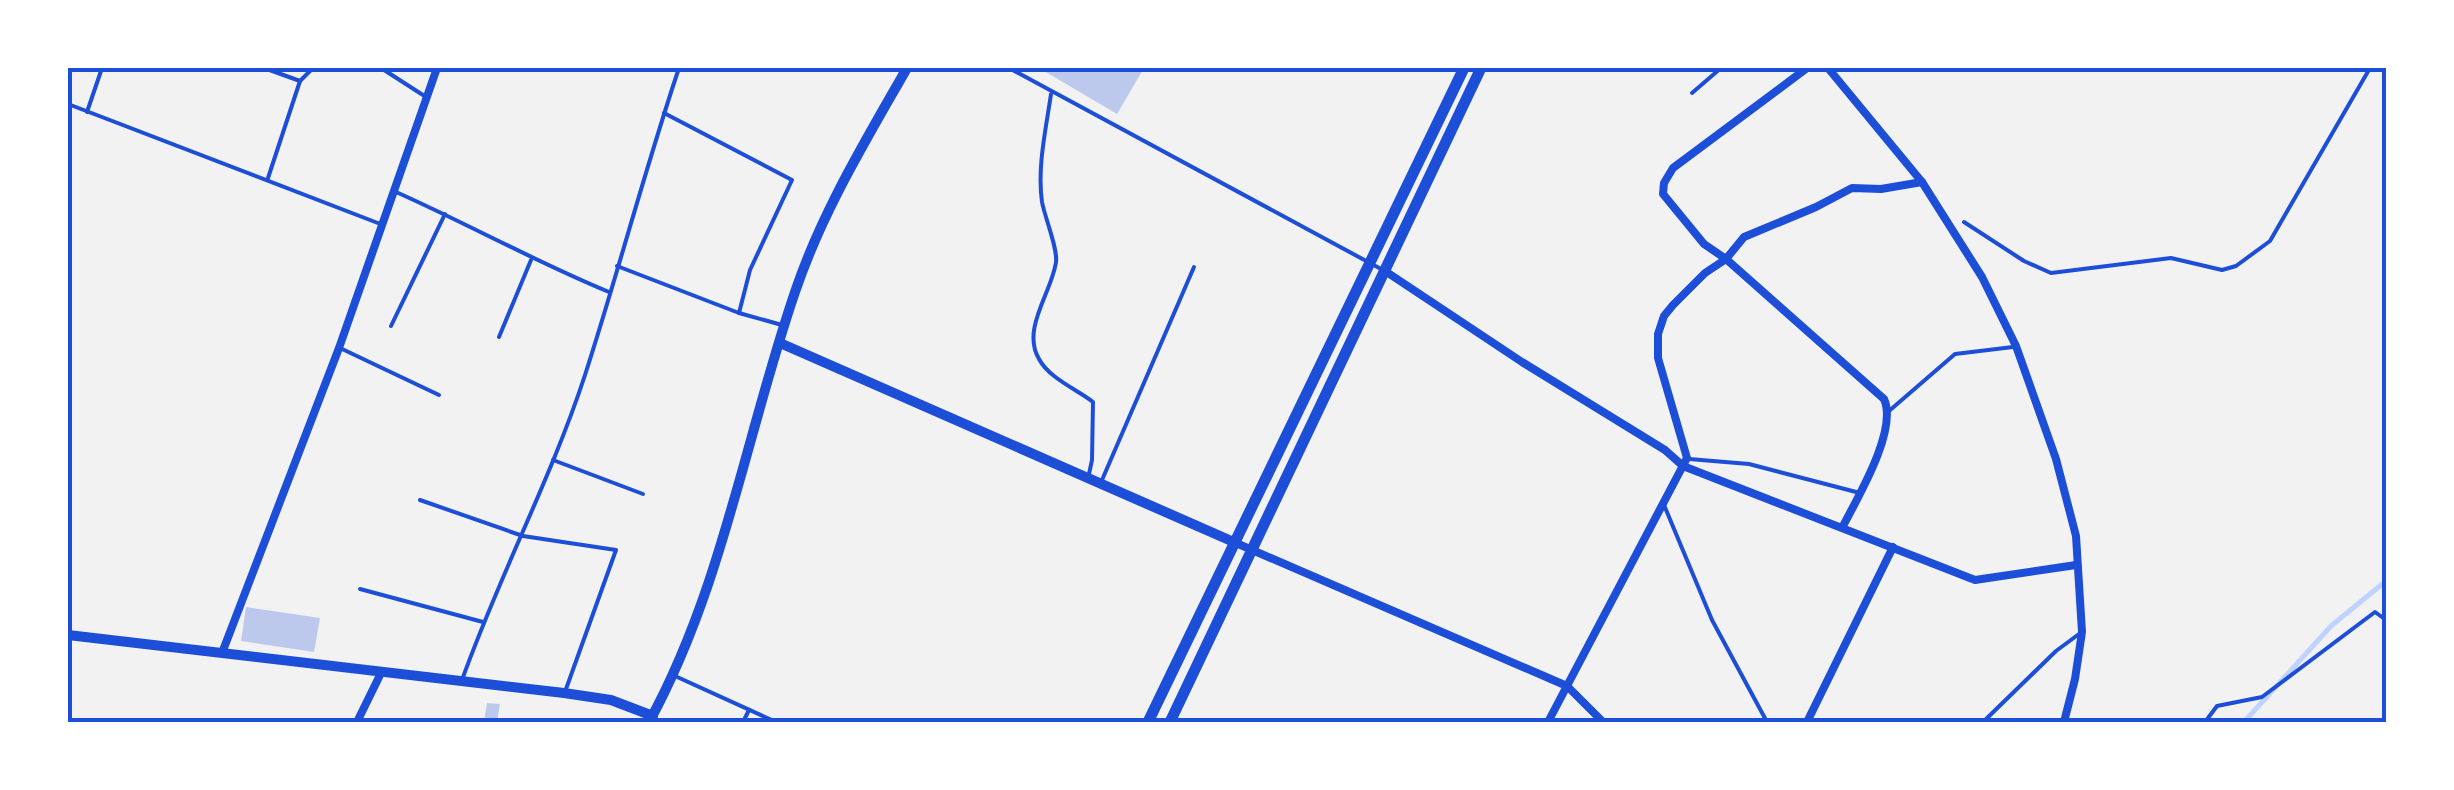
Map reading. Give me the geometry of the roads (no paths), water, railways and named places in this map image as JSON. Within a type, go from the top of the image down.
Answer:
[{"type":"main road","points":[[1148,722],[1464,68]]},
{"type":"main road","points":[[1170,722],[1481,68]]},
{"type":"street","points":[[222,653],[339,348],[436,68]]},
{"type":"street","points":[[68,634],[611,700],[651,719],[675,676],[736,494],[784,326],[812,245],[907,68]]},
{"type":"street","points":[[1806,68],[1673,168],[1664,183],[1663,194],[1704,244],[1884,399],[1889,411],[1884,435],[1843,526]]},
{"type":"street","points":[[1828,68],[1922,182],[1982,277],[2016,346],[2056,460],[2076,536],[2082,632],[2064,722]]},
{"type":"street","points":[[1548,722],[1685,462],[1658,358],[1658,334],[1664,316],[1705,273],[1726,259],[1744,237],[1852,188],[1922,182]]},
{"type":"street","points":[[1386,272],[1522,362],[1685,462],[1976,580],[2076,565]]},
{"type":"street","points":[[780,342],[1567,686],[1603,722]]},
{"type":"street","points":[[1807,722],[1893,547]]},
{"type":"street","points":[[357,722],[381,673]]},
{"type":"lane","points":[[88,112],[102,68]]},
{"type":"lane","points":[[264,68],[300,81]]},
{"type":"lane","points":[[268,179],[300,81],[312,68]]},
{"type":"lane","points":[[381,68],[426,97]]},
{"type":"lane","points":[[460,684],[483,622],[523,536],[584,375],[679,68]]},
{"type":"lane","points":[[1009,68],[1386,272]]},
{"type":"lane","points":[[1692,93],[1721,68]]},
{"type":"lane","points":[[1051,93],[1042,199],[1057,260],[1036,322],[1034,344],[1038,358],[1050,373],[1094,402],[1088,479]]},
{"type":"lane","points":[[68,104],[383,226]]},
{"type":"lane","points":[[664,113],[792,180],[750,270],[739,313]]},
{"type":"lane","points":[[393,191],[531,260],[608,292]]},
{"type":"lane","points":[[391,326],[444,214]]},
{"type":"lane","points":[[499,337],[531,260]]},
{"type":"lane","points":[[618,266],[739,313],[784,326]]},
{"type":"lane","points":[[1100,484],[1194,267]]},
{"type":"lane","points":[[1889,411],[1955,354],[2016,346]]},
{"type":"lane","points":[[339,348],[440,395]]},
{"type":"lane","points":[[553,460],[644,494]]},
{"type":"lane","points":[[1685,462],[1750,464],[1860,493]]},
{"type":"lane","points":[[420,500],[523,536],[616,550],[564,694]]},
{"type":"lane","points":[[1664,506],[1712,620],[1767,722]]},
{"type":"lane","points":[[360,589],[483,622]]},
{"type":"lane","points":[[2205,722],[2217,706],[2262,697],[2375,612],[2386,620]]},
{"type":"lane","points":[[1983,722],[2056,651],[2082,632]]},
{"type":"lane","points":[[675,676],[776,722]]},
{"type":"lane","points":[[743,722],[749,710]]},
{"type":"waterway","points":[[2244,722],[2331,626],[2386,581]]}]
